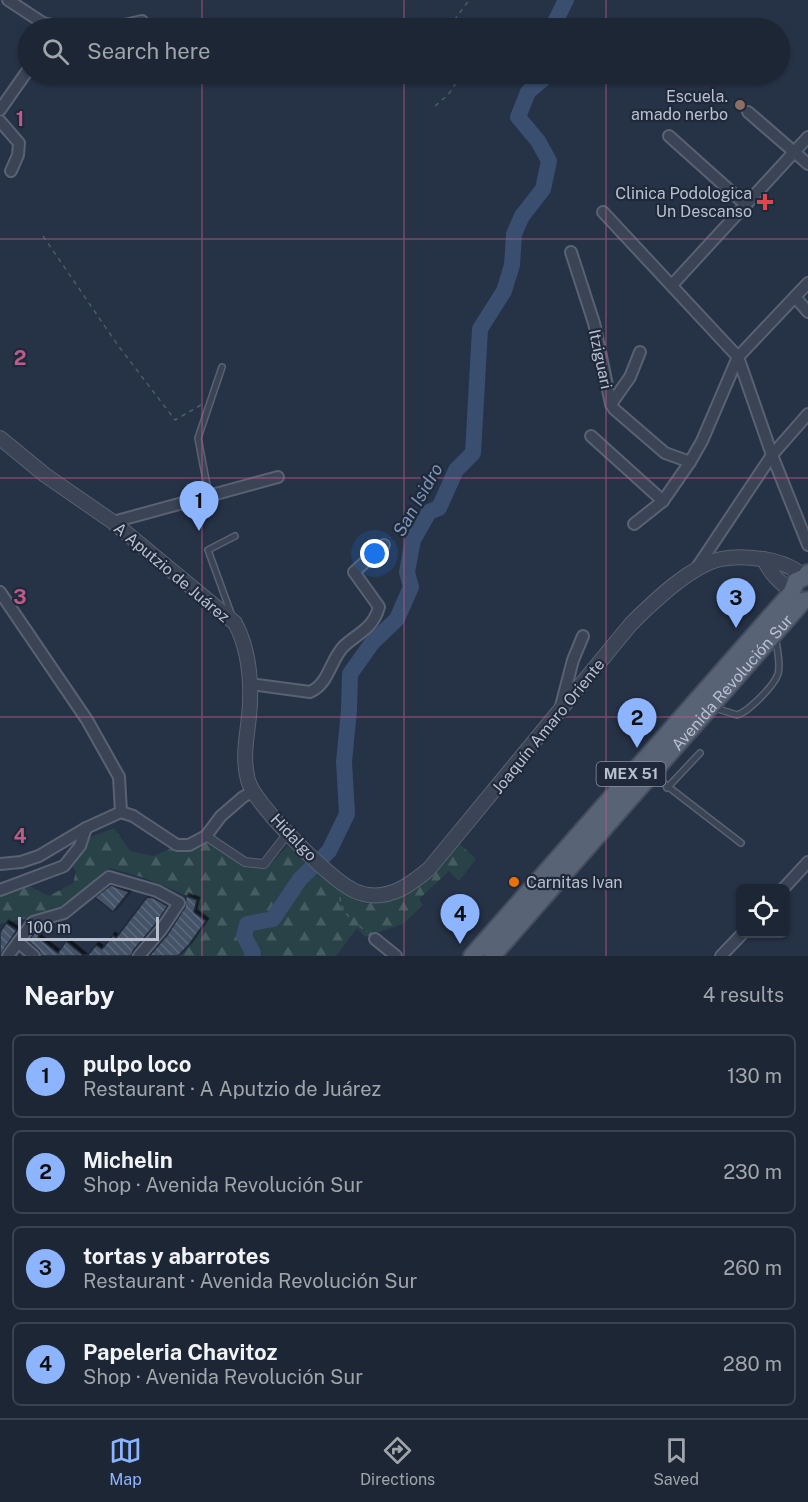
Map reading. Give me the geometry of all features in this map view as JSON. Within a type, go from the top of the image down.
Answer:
[{"type":"main road","name":"Avenida Revolución Sur","points":[[803,599],[794,584],[807,576]]},
{"type":"main road","name":"Avenida Revolución Sur","points":[[492,956],[803,599]]},
{"type":"main road","name":"Avenida Revolución Sur","points":[[472,956],[803,599]]},
{"type":"street","points":[[8,0],[35,18]]},
{"type":"street","points":[[0,110],[18,84]]},
{"type":"street","points":[[748,112],[808,164]]},
{"type":"street","points":[[0,122],[19,143],[18,155],[11,171]]},
{"type":"street","points":[[669,136],[746,205]]},
{"type":"street","points":[[672,285],[808,137]]},
{"type":"street","points":[[603,212],[738,357],[772,455],[808,545]]},
{"type":"street","name":"Itziguari","points":[[571,252],[594,323],[611,404],[665,453],[690,462]]},
{"type":"street","points":[[634,524],[663,501],[690,462],[702,441],[738,357],[808,283]]},
{"type":"street","points":[[795,297],[808,312]]},
{"type":"street","points":[[611,404],[630,377],[640,352]]},
{"type":"street","points":[[695,571],[772,455],[808,414]]},
{"type":"street","points":[[591,436],[663,501]]},
{"type":"street","name":"A Aputzio de Juárez","points":[[0,438],[45,475],[113,522],[235,623],[242,635],[250,684],[244,757],[252,792]]},
{"type":"street","points":[[113,522],[278,477]]},
{"type":"street","points":[[250,684],[310,692],[321,685],[343,647],[366,631],[378,612],[379,607],[354,572],[384,545]]},
{"type":"street","name":"Joaquín Amaro Oriente","points":[[341,883],[366,895],[379,896],[395,892],[411,884],[429,869],[643,611],[660,595],[695,571],[719,559],[744,556],[786,565],[807,576]]},
{"type":"street","points":[[764,559],[776,579],[803,599]]},
{"type":"street","points":[[0,592],[87,720],[119,777],[121,812]]},
{"type":"street","points":[[560,710],[573,660],[583,636]]},
{"type":"street","points":[[0,864],[21,862],[39,856],[86,828],[121,812],[133,816],[177,845],[189,845],[206,836],[221,816],[252,792]]},
{"type":"street","name":"Hidalgo","points":[[252,792],[290,836],[341,883]]},
{"type":"street","points":[[0,890],[64,867],[80,846],[86,828]]},
{"type":"street","points":[[206,836],[245,862],[264,864],[290,836]]},
{"type":"street","points":[[788,884],[808,862]]},
{"type":"street","points":[[8,956],[33,922],[64,913],[109,877],[157,891],[179,903],[161,930],[139,956]]},
{"type":"street","points":[[721,956],[737,938]]},
{"type":"street","points":[[375,939],[396,956]]},
{"type":"street","points":[[18,942],[34,956]]},
{"type":"lane","points":[[209,496],[198,438],[222,368]]},
{"type":"lane","points":[[235,536],[208,550],[235,623]]},
{"type":"lane","points":[[710,707],[737,715],[743,713],[774,681],[779,666],[775,633]]},
{"type":"lane","points":[[668,788],[700,753]]},
{"type":"lane","points":[[651,774],[741,843]]},
{"type":"path","points":[[456,18],[469,0]]},
{"type":"path","points":[[435,106],[448,95],[455,84]]},
{"type":"path","points":[[43,236],[117,345],[175,420],[212,398]]},
{"type":"path","points":[[341,883],[340,903],[349,918],[375,939]]},
{"type":"green space","points":[[114,828],[130,851],[153,856],[170,849],[186,851],[202,847],[206,841],[243,867],[266,869],[287,846],[338,886],[366,904],[403,896],[429,878],[460,844],[476,859],[459,881],[449,871],[419,899],[423,905],[403,924],[365,937],[357,928],[336,956],[178,956],[206,921],[194,912],[197,900],[145,878],[110,868],[60,907],[32,917],[0,924],[0,895],[27,885],[49,896],[73,883],[76,872],[71,864],[91,837]]},
{"type":"building","points":[[111,885],[129,892],[113,912],[95,897]]},
{"type":"building","points":[[186,896],[197,900],[194,912],[206,921],[178,956],[149,956],[167,935],[185,907]]},
{"type":"building","points":[[147,897],[154,898],[168,906],[133,951],[132,956],[87,956],[96,945],[102,949],[113,935],[116,938]]},
{"type":"building","points":[[6,923],[17,930],[0,956],[0,932]]},
{"type":"building","points":[[38,928],[43,930],[38,937],[58,953],[66,941],[84,956],[41,956],[28,941]]},
{"type":"waterway","name":"San Isidro","points":[[557,18],[566,0]]},
{"type":"waterway","name":"San Isidro","points":[[252,956],[253,953],[244,936],[247,924],[273,919],[300,879],[329,851],[347,814],[344,762],[350,674],[372,643],[397,619],[411,587],[407,572],[413,540],[429,512],[439,508],[456,470],[473,453],[480,329],[504,291],[512,265],[514,234],[522,216],[543,189],[549,161],[538,141],[518,117],[528,92],[537,84]]},
{"type":"place","name":"Escuela. amado nerbo","points":[[740,105]]},
{"type":"place","name":"Clinica Podologica Un Descanso","points":[[765,202]]},
{"type":"place","name":"pulpo loco","points":[[199,531]]},
{"type":"place","name":"tortas y abarrotes","points":[[736,628]]},
{"type":"place","name":"Michelin","points":[[637,748]]},
{"type":"place","name":"Carnitas Ivan","points":[[514,882]]},
{"type":"place","name":"Papeleria Chavitoz","points":[[460,944]]}]
